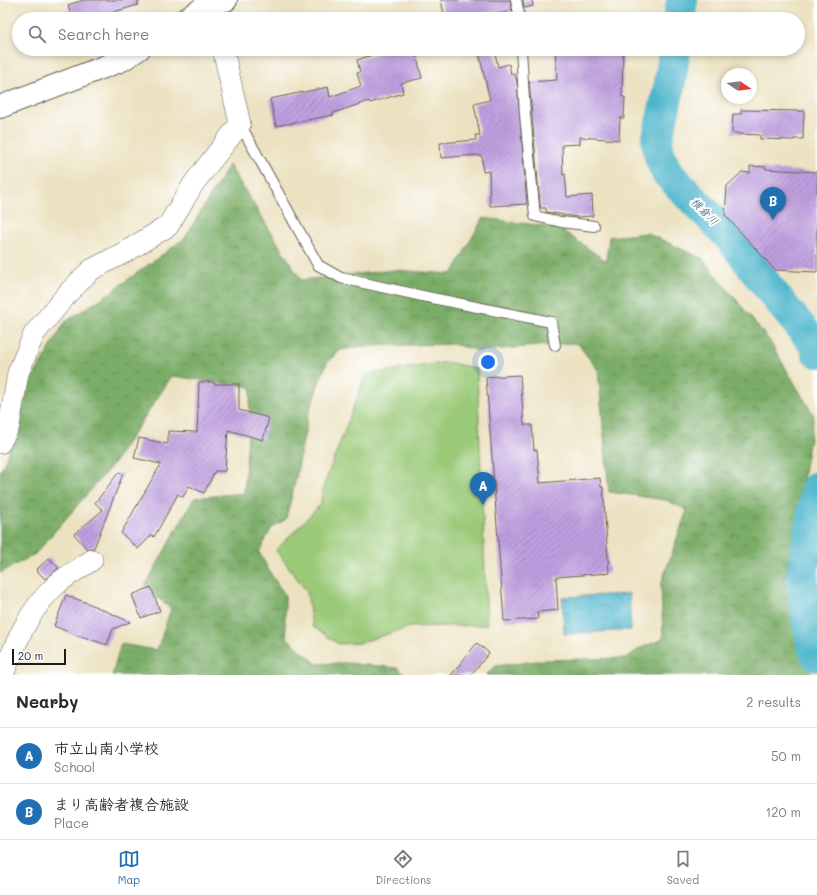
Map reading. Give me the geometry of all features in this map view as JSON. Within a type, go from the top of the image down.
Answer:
[{"type":"street","points":[[202,12],[215,6]]},
{"type":"street","points":[[0,107],[122,60],[128,56]]},
{"type":"street","points":[[0,443],[9,426],[18,373],[34,334],[69,292],[91,270],[128,252],[168,226],[194,183],[240,124],[225,56]]},
{"type":"street","points":[[3,675],[16,642],[34,608],[57,584],[92,560]]},
{"type":"lane","points":[[516,0],[519,12]]},
{"type":"lane","points":[[521,56],[525,115],[535,216],[561,222],[594,226]]},
{"type":"lane","points":[[240,124],[318,265],[342,278],[551,322],[555,345]]},
{"type":"green space","points":[[229,165],[301,280],[394,270],[452,274],[483,218],[559,228],[606,261],[609,237],[647,233],[703,259],[769,340],[814,416],[785,580],[801,645],[811,675],[486,675],[496,666],[545,660],[627,658],[640,648],[663,639],[661,584],[687,510],[666,500],[609,492],[598,370],[578,344],[572,343],[479,351],[453,344],[362,346],[341,350],[328,361],[319,382],[308,416],[296,478],[286,519],[271,529],[259,552],[272,576],[285,595],[285,622],[287,638],[317,664],[346,663],[398,668],[404,675],[112,675],[121,644],[157,650],[171,609],[145,586],[194,498],[244,493],[251,387],[172,376],[114,463],[35,554],[0,573],[0,471],[4,464],[32,379],[65,322],[111,292],[185,238]]},
{"type":"green space","points":[[448,362],[477,369],[487,625],[410,627],[359,643],[338,644],[312,626],[307,592],[276,550],[321,504],[322,490],[366,374]]},
{"type":"water","points":[[629,594],[631,630],[564,634],[562,597]]},
{"type":"building","points":[[84,0],[138,0],[138,5],[114,12],[70,12],[68,5]]},
{"type":"building","points":[[441,0],[510,0],[512,11],[507,12],[444,12]]},
{"type":"building","points":[[523,0],[532,0],[533,6],[524,8]]},
{"type":"building","points":[[369,56],[417,56],[422,78],[401,83],[403,93],[370,103],[369,101],[333,113],[333,115],[276,126],[270,99],[328,87],[330,97],[361,86],[357,73],[360,72],[357,60]]},
{"type":"building","points":[[480,56],[496,56],[498,67],[509,64],[511,74],[514,73],[517,82],[527,204],[490,206],[489,171],[483,172],[482,156],[477,155],[441,158],[440,143],[476,140],[475,135],[480,135],[474,104],[490,100]]},
{"type":"building","points":[[555,56],[623,56],[622,97],[625,97],[624,118],[620,118],[619,140],[580,137],[580,144],[562,145],[563,175],[565,174],[567,197],[592,195],[593,216],[577,217],[546,212],[546,208],[541,208],[529,82],[557,80]]},
{"type":"building","points":[[741,110],[804,111],[803,139],[760,139],[760,135],[732,133],[733,114],[741,114]]},
{"type":"building","points":[[750,166],[766,167],[766,169],[817,172],[817,272],[775,270],[725,215],[727,186],[742,172],[750,173]]},
{"type":"building","points":[[520,375],[524,425],[532,425],[534,450],[537,450],[540,483],[600,478],[601,487],[603,487],[609,573],[556,577],[558,610],[537,612],[538,619],[504,621],[486,377]]},
{"type":"building","points":[[199,382],[214,382],[214,384],[239,384],[239,410],[269,418],[263,440],[228,430],[225,471],[215,471],[204,493],[189,486],[183,497],[178,494],[154,537],[152,535],[138,549],[121,533],[161,464],[134,458],[139,438],[168,444],[168,431],[197,432]]},
{"type":"building","points":[[119,472],[123,474],[94,548],[87,549],[74,534],[103,510],[95,503]]},
{"type":"building","points":[[49,558],[59,568],[45,579],[36,570]]},
{"type":"building","points":[[151,587],[160,611],[141,618],[132,595]]},
{"type":"building","points":[[66,595],[130,622],[113,629],[107,645],[81,636],[80,637],[54,626]]},
{"type":"building","points":[[477,643],[489,653],[471,675],[451,675]]},
{"type":"waterway","name":"横倉川","points":[[680,12],[682,0]]},
{"type":"waterway","name":"横倉川","points":[[674,56],[669,88],[657,141],[660,157],[667,173],[727,234],[814,343],[817,352]]},
{"type":"waterway","name":"横倉川","points":[[817,487],[802,575],[809,628],[813,647],[817,656]]},
{"type":"place","name":"まり高齢者複合施設","points":[[773,220]]},
{"type":"place","name":"市立山南小学校","points":[[483,505]]}]
